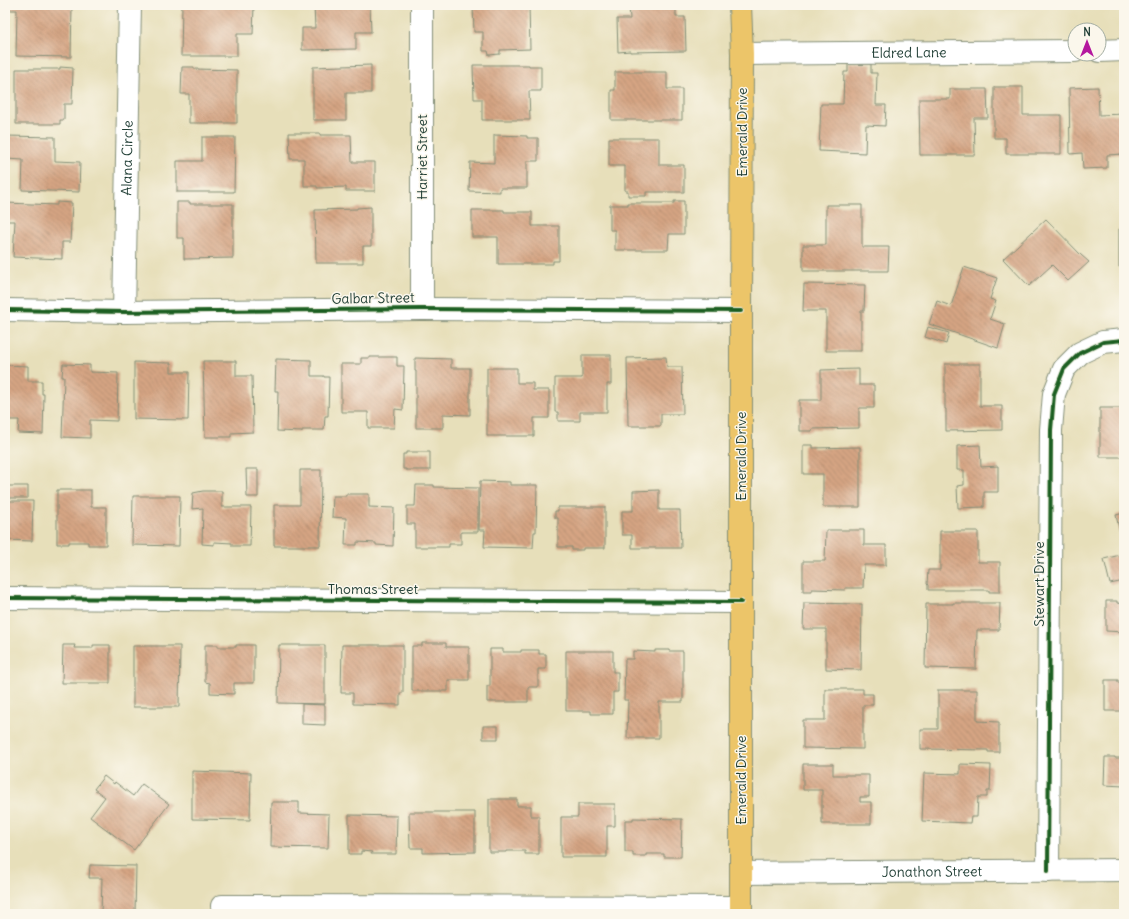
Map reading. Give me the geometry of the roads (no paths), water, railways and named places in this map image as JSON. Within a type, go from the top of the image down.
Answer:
[{"type":"main road","name":"Emerald Drive","points":[[740,5],[742,54],[741,910]]},
{"type":"street","name":"Alana Circle","points":[[124,312],[130,5]]},
{"type":"street","name":"Harriet Street","points":[[422,5],[422,309]]},
{"type":"street","points":[[1107,51],[1124,50]]},
{"type":"street","name":"Eldred Lane","points":[[742,54],[1067,51]]},
{"type":"street","name":"Galbar Street","points":[[5,310],[124,312],[422,309],[741,311]]},
{"type":"street","name":"Stewart Drive","points":[[1048,871],[1050,438],[1054,394],[1064,369],[1080,353],[1103,342],[1124,340]]},
{"type":"street","name":"Thomas Street","points":[[5,598],[741,602]]},
{"type":"street","name":"Jonathon Street","points":[[741,873],[1124,870]]},
{"type":"street","points":[[222,906],[741,910]]}]
